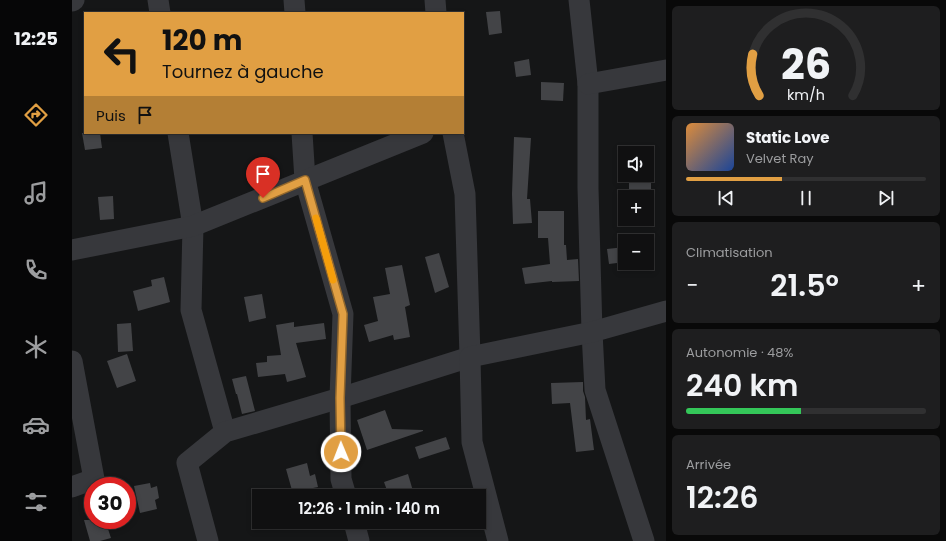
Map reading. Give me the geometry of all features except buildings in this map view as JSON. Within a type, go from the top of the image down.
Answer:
[{"type":"street","points":[[158,0],[160,12]]},
{"type":"street","points":[[294,0],[295,12]]},
{"type":"street","points":[[434,0],[436,12]]},
{"type":"street","points":[[579,0],[588,84],[588,188],[595,390],[644,541]]},
{"type":"street","points":[[588,84],[666,70]]},
{"type":"street","points":[[178,134],[193,226],[191,310],[225,432]]},
{"type":"street","points":[[302,134],[305,180],[343,314],[340,398],[341,479],[344,489]]},
{"type":"street","points":[[72,250],[193,226],[420,134]]},
{"type":"street","points":[[453,134],[465,194],[472,442],[498,541]]},
{"type":"street","points":[[208,541],[187,463],[225,432],[470,357],[592,332],[666,311]]},
{"type":"street","points":[[72,361],[94,479],[72,487]]},
{"type":"street","points":[[356,529],[359,541]]},
{"type":"slow traffic","points":[[316,218],[333,280]]},
{"type":"route","points":[[263,198],[305,180],[343,314],[340,398],[341,452]]}]
